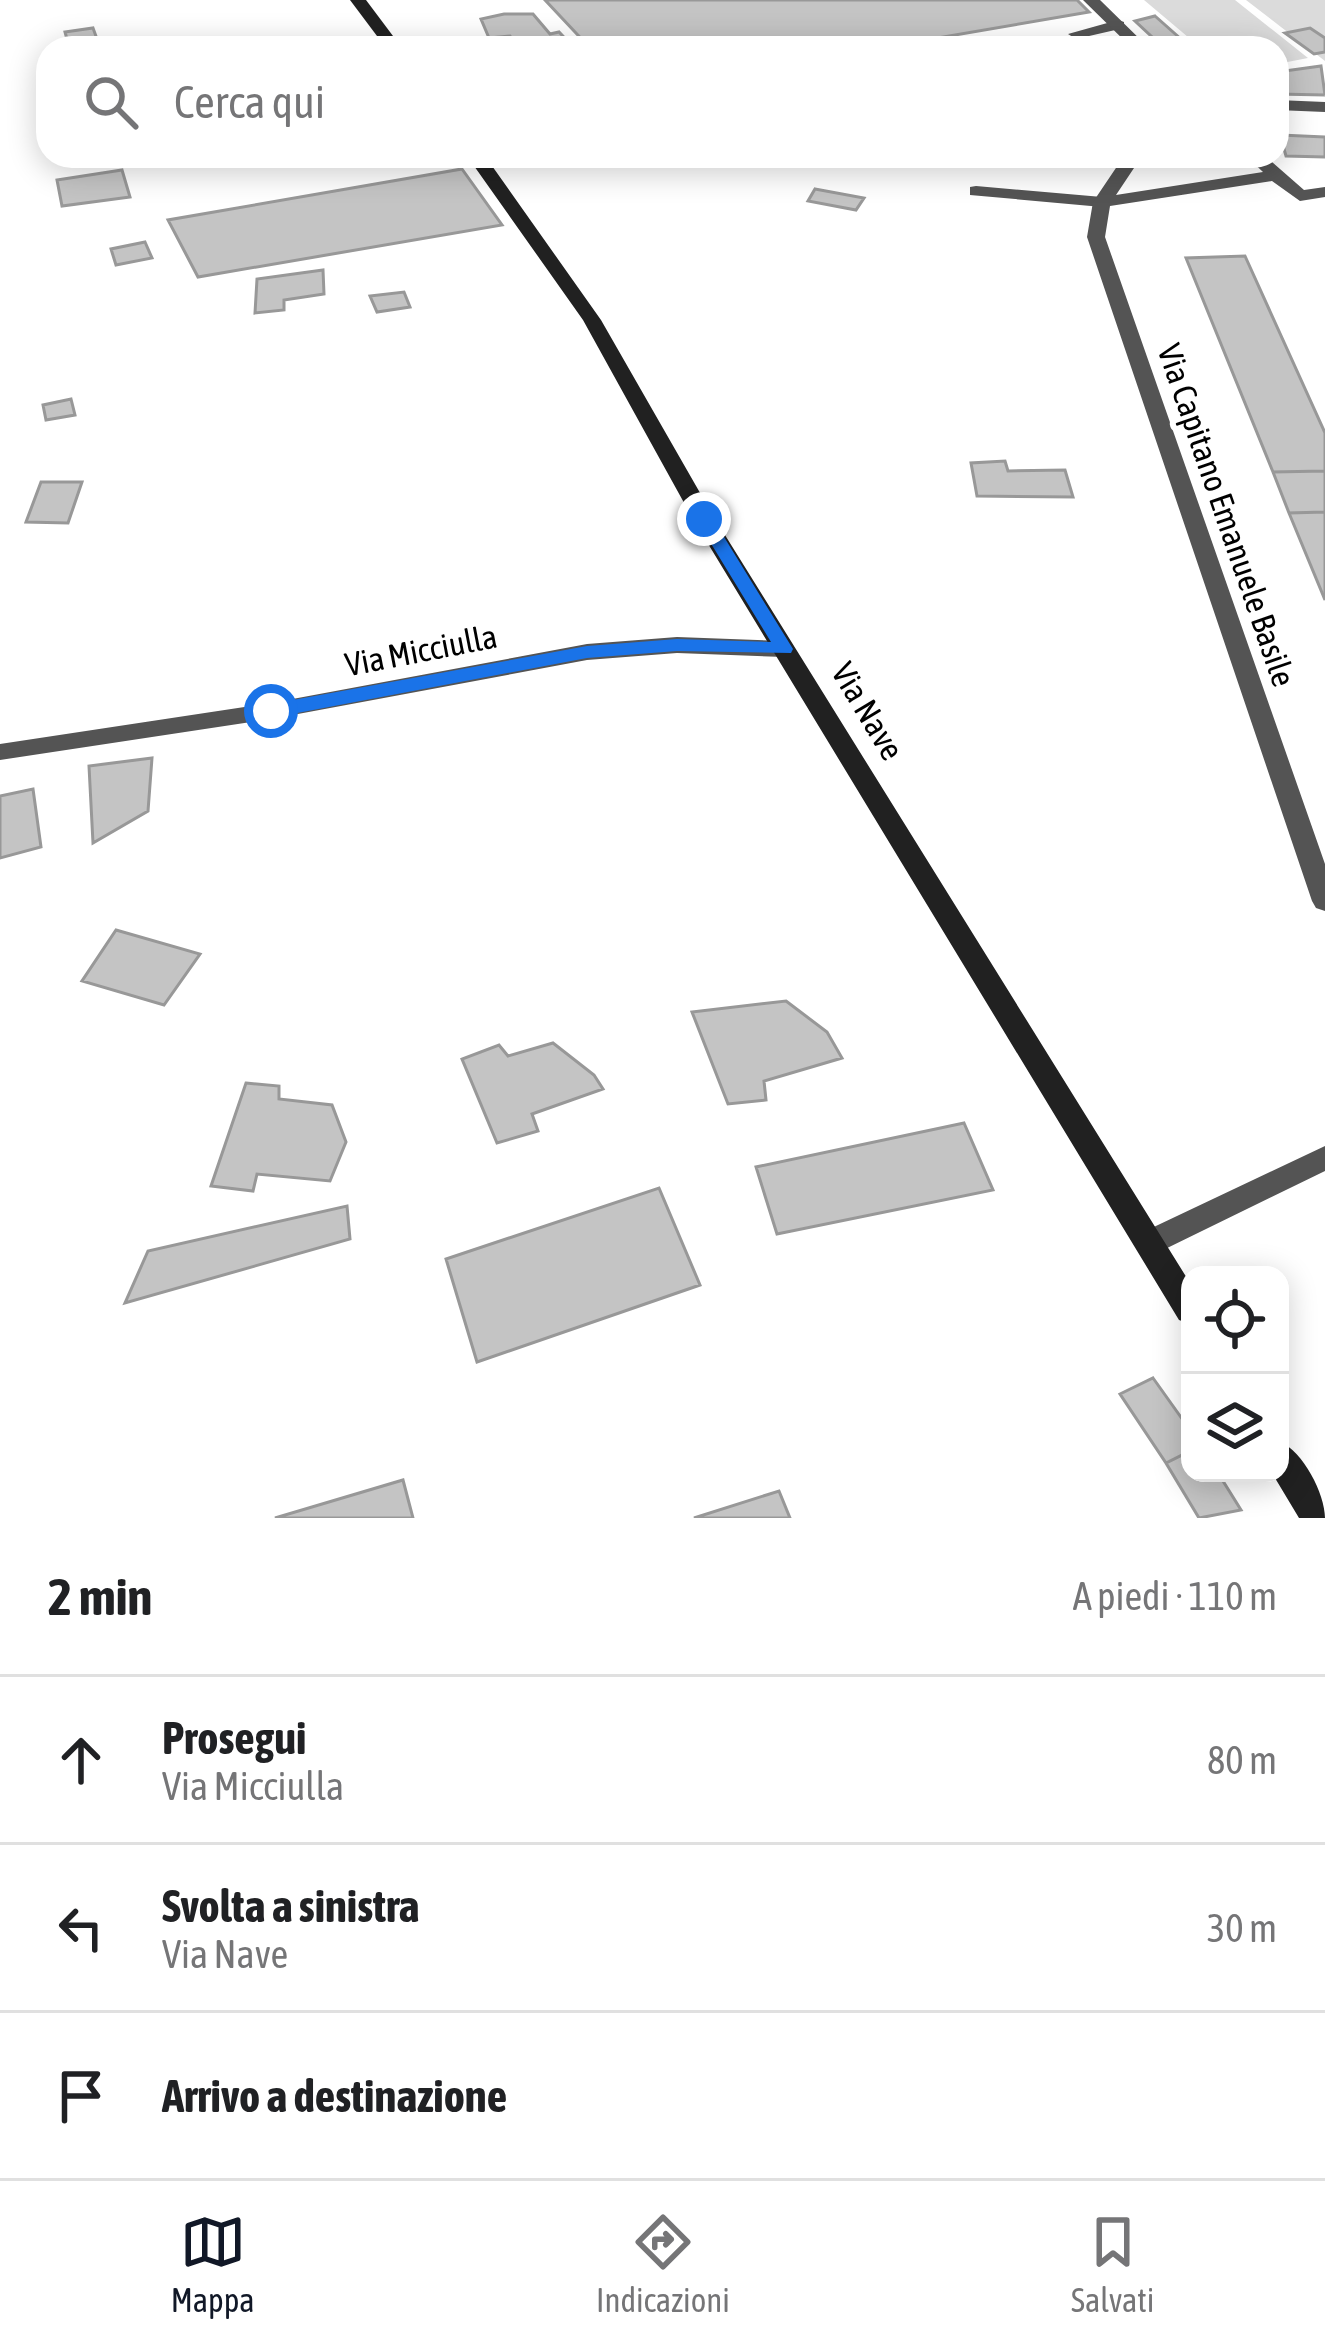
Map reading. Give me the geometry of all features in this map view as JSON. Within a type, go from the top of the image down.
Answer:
[{"type":"street","points":[[358,0],[385,36]]},
{"type":"street","points":[[1091,0],[1129,36]]},
{"type":"street","points":[[1076,34],[1118,26]]},
{"type":"street","points":[[1289,106],[1325,107]]},
{"type":"street","name":"Via Nave","points":[[484,168],[592,320],[784,649],[1181,1295]]},
{"type":"street","points":[[1102,202],[1125,168]]},
{"type":"street","points":[[1268,168],[1300,196],[1325,192]]},
{"type":"street","points":[[976,190],[1102,202],[1275,175]]},
{"type":"street","name":"Via Capitano Emanuele Basile","points":[[1102,202],[1096,237],[1325,901]]},
{"type":"street","name":"Via Micciulla","points":[[0,752],[271,711],[587,652],[677,645],[784,649]]},
{"type":"street","points":[[1149,1243],[1325,1158]]},
{"type":"street","points":[[1289,1472],[1317,1518]]},
{"type":"shaded area","points":[[1144,0],[1235,0],[1280,36],[1187,36]]},
{"type":"shaded area","points":[[1246,0],[1325,0],[1325,61]]},
{"type":"shaded area","points":[[1289,43],[1308,58],[1289,62]]},
{"type":"building","points":[[545,0],[1077,0],[1089,12],[949,36],[579,36]]},
{"type":"building","points":[[533,14],[550,34],[563,36],[488,36],[481,19]]},
{"type":"building","points":[[1155,16],[1178,36],[1151,36],[1135,21]]},
{"type":"building","points":[[93,28],[96,36],[66,36],[65,32]]},
{"type":"building","points":[[1310,28],[1325,38],[1325,52],[1314,54],[1285,33]]},
{"type":"building","points":[[1321,66],[1325,95],[1289,94],[1289,70]]},
{"type":"building","points":[[1289,135],[1325,137],[1325,157],[1289,156]]},
{"type":"building","points":[[462,169],[502,225],[198,277],[168,220]]},
{"type":"building","points":[[122,170],[130,197],[62,206],[57,180]]},
{"type":"building","points":[[815,189],[864,198],[856,210],[808,201]]},
{"type":"building","points":[[145,242],[152,258],[116,265],[111,249]]},
{"type":"building","points":[[1245,256],[1325,433],[1325,471],[1273,472],[1186,258]]},
{"type":"building","points":[[323,270],[324,294],[284,300],[284,310],[255,313],[257,279]]},
{"type":"building","points":[[404,292],[410,307],[377,312],[370,296]]},
{"type":"building","points":[[71,399],[75,415],[46,420],[43,405]]},
{"type":"building","points":[[1005,461],[1008,471],[1065,470],[1073,497],[977,496],[971,463]]},
{"type":"building","points":[[1325,471],[1325,512],[1289,513],[1273,472]]},
{"type":"building","points":[[41,482],[82,482],[68,523],[26,522]]},
{"type":"building","points":[[1325,512],[1325,600],[1289,513]]},
{"type":"building","points":[[152,758],[148,811],[93,843],[89,766]]},
{"type":"building","points":[[33,789],[41,847],[0,858],[0,796]]},
{"type":"building","points":[[116,930],[200,954],[164,1005],[82,981]]},
{"type":"building","points":[[786,1001],[827,1032],[842,1058],[764,1081],[766,1100],[728,1104],[692,1012]]},
{"type":"building","points":[[553,1043],[594,1075],[603,1089],[532,1114],[538,1131],[497,1143],[462,1059],[499,1045],[508,1056]]},
{"type":"building","points":[[246,1083],[279,1086],[279,1099],[332,1105],[346,1142],[330,1181],[257,1174],[253,1191],[211,1186]]},
{"type":"building","points":[[964,1123],[993,1190],[777,1234],[756,1167]]},
{"type":"building","points":[[659,1188],[700,1285],[477,1362],[446,1259]]},
{"type":"building","points":[[347,1206],[350,1239],[125,1303],[148,1251]]},
{"type":"building","points":[[1153,1378],[1181,1417],[1181,1456],[1166,1463],[1120,1394]]},
{"type":"building","points":[[1181,1456],[1181,1482],[1224,1482],[1241,1510],[1199,1518],[1166,1463]]},
{"type":"building","points":[[403,1480],[413,1518],[275,1518]]},
{"type":"building","points":[[779,1491],[790,1518],[694,1518]]},
{"type":"route","points":[[271,711],[587,652],[677,645],[784,649],[704,519]]}]
